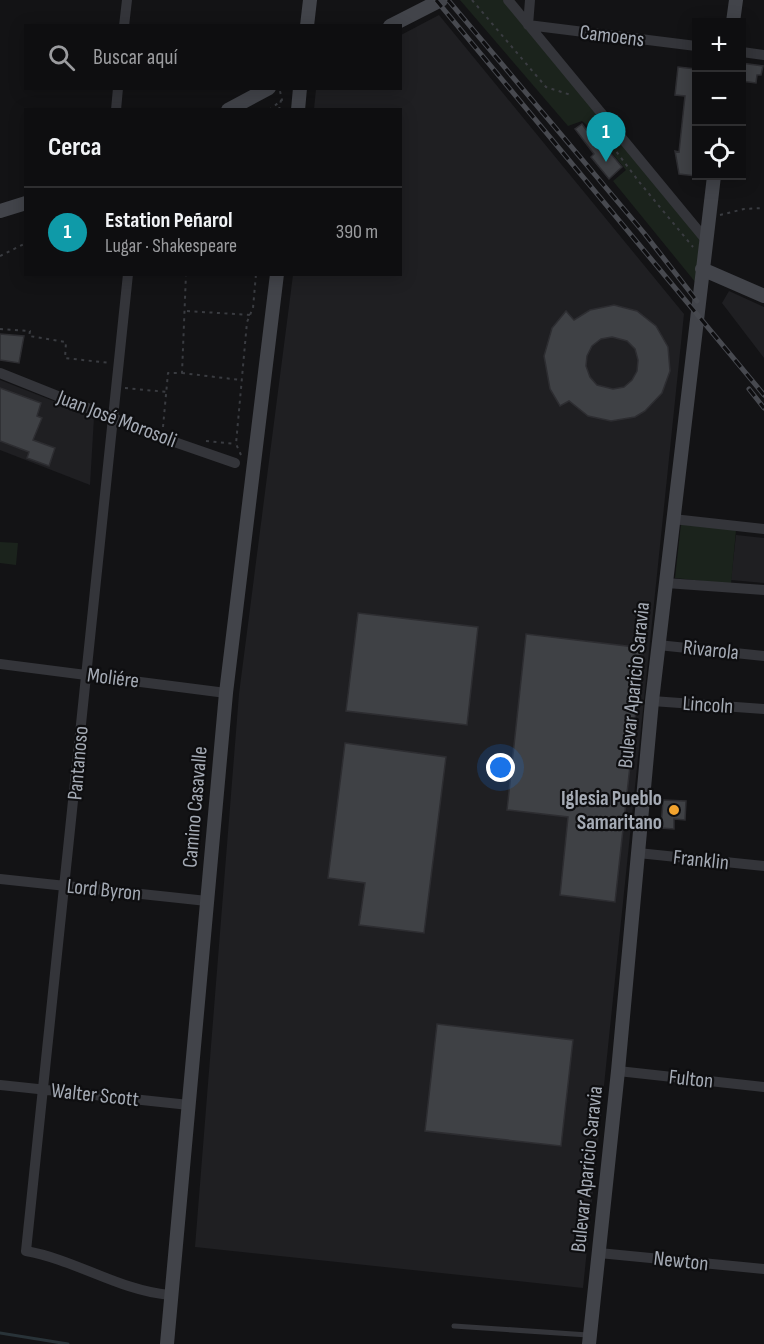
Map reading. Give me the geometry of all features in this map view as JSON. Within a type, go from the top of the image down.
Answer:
[{"type":"street","points":[[124,24],[127,0]]},
{"type":"street","points":[[308,24],[310,0]]},
{"type":"street","points":[[394,24],[441,0]]},
{"type":"street","points":[[508,0],[706,240]]},
{"type":"street","points":[[528,25],[530,0]]},
{"type":"street","points":[[734,18],[736,0]]},
{"type":"street","name":"Camoens","points":[[528,25],[692,46]]},
{"type":"street","points":[[746,53],[764,55]]},
{"type":"street","points":[[116,108],[118,90]]},
{"type":"street","points":[[232,108],[265,90]]},
{"type":"street","points":[[298,108],[300,90]]},
{"type":"street","name":"Bulevar Aparicio Saravia","points":[[589,1340],[618,1071],[652,700],[714,180]]},
{"type":"street","points":[[0,211],[24,204]]},
{"type":"street","points":[[703,264],[764,296]]},
{"type":"street","name":"Pantanoso","points":[[128,276],[66,886],[26,1251],[64,1260],[122,1286],[169,1295]]},
{"type":"street","name":"Camino Casavalle","points":[[166,1344],[226,693],[277,276]]},
{"type":"street","name":"Juan José Morosoli","points":[[0,373],[160,437],[240,463]]},
{"type":"street","points":[[673,519],[764,529]]},
{"type":"street","points":[[666,583],[764,590]]},
{"type":"street","name":"Rivarola","points":[[658,645],[764,656]]},
{"type":"street","name":"Moliére","points":[[0,664],[226,693]]},
{"type":"street","name":"Lincoln","points":[[652,700],[764,709]]},
{"type":"street","name":"Franklin","points":[[638,853],[764,866]]},
{"type":"street","name":"Lord Byron","points":[[0,879],[207,901]]},
{"type":"street","name":"Fulton","points":[[618,1071],[764,1087]]},
{"type":"street","name":"Walter Scott","points":[[0,1085],[189,1105]]},
{"type":"street","name":"Newton","points":[[599,1253],[764,1269]]},
{"type":"lane","points":[[453,1326],[589,1340]]},
{"type":"path","points":[[472,0],[546,87],[572,95],[577,99]]},
{"type":"path","points":[[279,90],[279,108]]},
{"type":"path","points":[[271,108],[281,100]]},
{"type":"path","points":[[592,118],[703,264]]},
{"type":"path","points":[[709,218],[744,209],[764,208]]},
{"type":"path","points":[[0,256],[24,244]]},
{"type":"path","points":[[182,374],[186,276]]},
{"type":"path","points":[[240,463],[236,444],[247,322],[256,276]]},
{"type":"path","points":[[186,311],[250,315]]},
{"type":"path","points":[[0,329],[30,331],[29,336],[66,342],[65,358],[119,364]]},
{"type":"path","points":[[160,437],[164,424],[168,373],[242,380]]},
{"type":"path","points":[[116,388],[167,392]]},
{"type":"shaded area","points":[[460,0],[503,0],[700,238],[696,283],[613,181],[626,170],[593,130],[582,121],[568,126]]},
{"type":"shaded area","points":[[439,15],[684,314],[583,1288],[195,1247],[239,694],[293,276],[402,276],[402,108],[314,108],[316,90],[402,90],[402,34]]},
{"type":"shaded area","points":[[729,291],[764,307],[764,358],[722,303]]},
{"type":"shaded area","points":[[0,380],[94,417],[90,485],[0,450]]},
{"type":"shaded area","points":[[681,524],[736,530],[731,584],[675,578]]},
{"type":"shaded area","points":[[736,535],[764,538],[764,583],[731,580]]},
{"type":"shaded area","points":[[0,542],[18,543],[16,565],[0,563]]},
{"type":"building","points":[[746,64],[763,66],[761,75],[757,75],[756,83],[746,82]]},
{"type":"building","points":[[678,67],[692,69],[692,176],[679,174],[675,151],[679,152],[685,96],[675,95]]},
{"type":"building","points":[[582,124],[590,135],[593,132],[622,167],[609,179],[591,157],[594,154],[575,129]]},
{"type":"building","points":[[614,305],[637,311],[656,326],[668,347],[670,371],[662,393],[645,411],[635,417],[611,421],[588,416],[569,401],[560,406],[550,389],[544,356],[552,328],[566,311],[574,320],[590,310]],"holes":[[[612,337],[627,341],[635,349],[638,360],[637,371],[632,380],[624,387],[613,389],[597,385],[590,377],[586,366],[587,356],[592,346],[601,339]]]},
{"type":"building","points":[[0,334],[24,336],[19,363],[0,360]]},
{"type":"building","points":[[0,388],[41,403],[37,416],[42,418],[33,440],[55,448],[49,466],[27,458],[29,452],[0,441]]},
{"type":"building","points":[[358,613],[478,627],[467,725],[346,711]]},
{"type":"building","points":[[526,634],[643,648],[615,902],[560,895],[568,817],[507,810]]},
{"type":"building","points":[[345,743],[446,757],[424,933],[359,925],[365,883],[328,878]]},
{"type":"building","name":"Iglesia Pueblo Samaritano","points":[[663,800],[686,801],[685,820],[674,819],[674,829],[661,828]]},
{"type":"building","points":[[437,1024],[573,1040],[561,1146],[425,1131]]},
{"type":"waterway","points":[[0,1333],[68,1344]]},
{"type":"railway","points":[[436,0],[764,395]]},
{"type":"railway","points":[[448,0],[644,233],[697,301]]},
{"type":"railway","points":[[749,389],[764,408]]},
{"type":"place","name":"Estation Peñarol","points":[[606,162]]},
{"type":"place","name":"Iglesia Pueblo Samaritano","points":[[674,810]]}]
